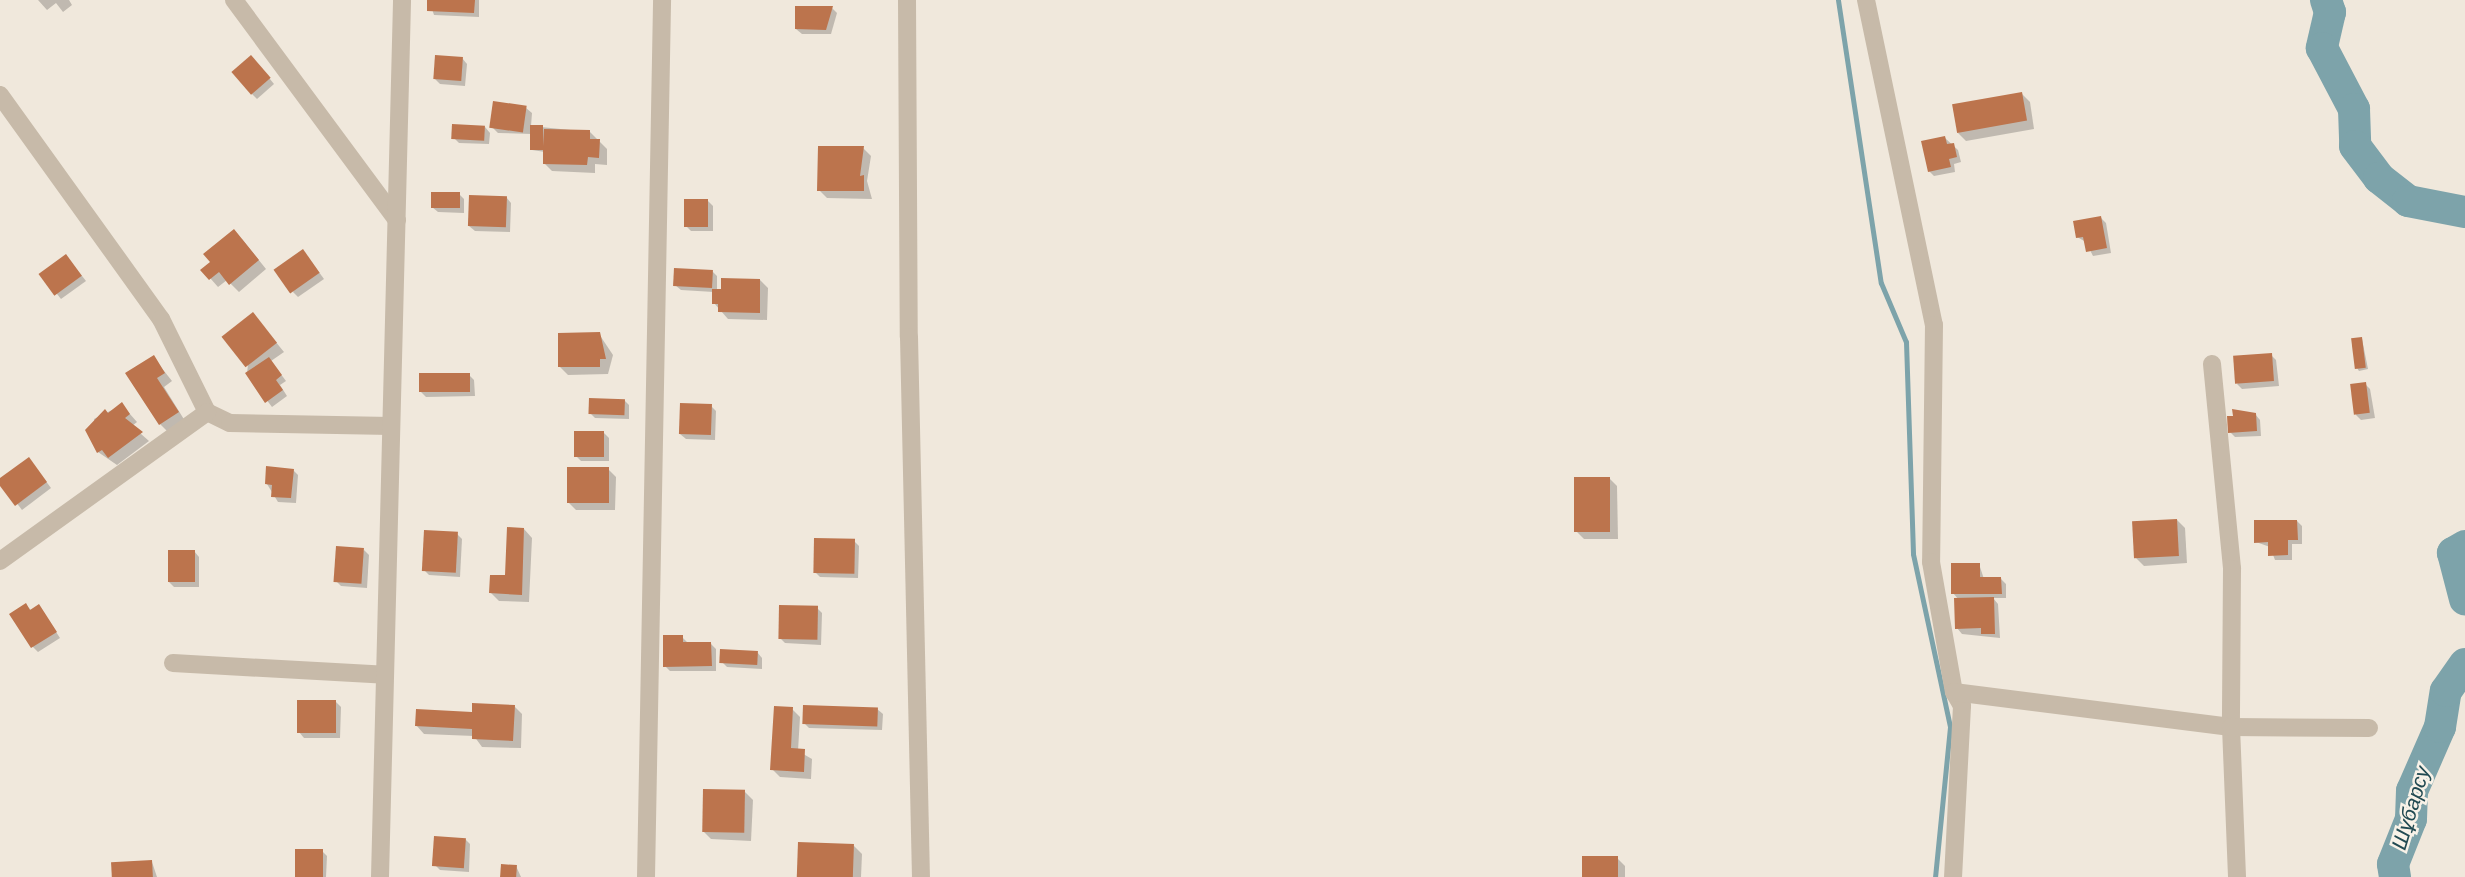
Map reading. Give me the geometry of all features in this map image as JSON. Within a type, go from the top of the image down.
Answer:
[{"type":"street","points":[[234,0],[397,220]]},
{"type":"street","points":[[380,877],[402,0]]},
{"type":"street","points":[[646,877],[662,0]]},
{"type":"street","points":[[907,0],[909,337],[920,877]]},
{"type":"street","points":[[1866,0],[1934,325],[1931,562],[1954,692],[1962,706],[1963,732],[1953,877]]},
{"type":"street","points":[[0,95],[161,319],[207,412],[230,423],[391,426]]},
{"type":"street","points":[[2213,364],[2232,569],[2231,727],[2237,877]]},
{"type":"street","points":[[2,555],[207,412]]},
{"type":"street","points":[[173,663],[385,675]]},
{"type":"street","points":[[1954,692],[2231,727],[2369,728]]},
{"type":"building","points":[[427,0],[475,0],[474,13],[427,11]]},
{"type":"building","points":[[795,6],[833,6],[826,30],[795,29]]},
{"type":"building","points":[[251,55],[271,78],[251,95],[231,72]]},
{"type":"building","points":[[435,55],[463,57],[461,81],[433,79]]},
{"type":"building","points":[[2022,92],[2027,121],[1957,133],[1952,104]]},
{"type":"building","points":[[493,101],[527,106],[523,132],[489,128]]},
{"type":"building","points":[[452,124],[485,126],[484,141],[451,139]]},
{"type":"building","points":[[530,125],[543,125],[543,146],[544,129],[590,130],[590,139],[600,139],[599,158],[588,157],[587,165],[543,164],[543,150],[530,150]]},
{"type":"building","points":[[1945,136],[1947,144],[1954,143],[1957,157],[1949,159],[1951,167],[1928,172],[1921,141]]},
{"type":"building","points":[[818,146],[864,146],[860,176],[864,175],[864,191],[817,191]]},
{"type":"building","points":[[431,192],[460,192],[460,208],[431,208]]},
{"type":"building","points":[[469,195],[507,196],[506,227],[468,226]]},
{"type":"building","points":[[684,199],[708,199],[708,227],[684,227]]},
{"type":"building","points":[[2101,216],[2107,248],[2086,252],[2083,237],[2076,238],[2073,221]]},
{"type":"building","points":[[234,229],[259,260],[229,285],[219,272],[209,280],[200,270],[210,262],[203,254]]},
{"type":"building","points":[[303,249],[320,273],[290,293],[274,270]]},
{"type":"building","points":[[66,254],[82,276],[54,296],[38,274]]},
{"type":"building","points":[[674,268],[713,270],[712,288],[673,286]]},
{"type":"building","points":[[721,278],[760,279],[760,313],[718,312],[718,304],[712,304],[712,289],[721,289]]},
{"type":"building","points":[[253,312],[277,343],[245,367],[221,337]]},
{"type":"building","points":[[600,332],[606,359],[600,359],[600,367],[558,367],[558,333]]},
{"type":"building","points":[[2362,337],[2366,368],[2355,369],[2351,338]]},
{"type":"building","points":[[2272,353],[2274,381],[2235,384],[2233,356]]},
{"type":"building","points":[[154,355],[165,373],[157,378],[179,412],[159,425],[125,373]]},
{"type":"building","points":[[269,357],[282,375],[276,380],[283,390],[265,403],[245,373]]},
{"type":"building","points":[[419,373],[470,373],[470,392],[419,392]]},
{"type":"building","points":[[2366,382],[2370,413],[2354,415],[2350,384]]},
{"type":"building","points":[[589,398],[625,399],[624,415],[588,414]]},
{"type":"building","points":[[122,402],[130,414],[125,418],[143,432],[108,458],[102,450],[97,453],[85,430],[105,409],[108,413]]},
{"type":"building","points":[[680,403],[712,404],[711,435],[679,434]]},
{"type":"building","points":[[2232,409],[2256,413],[2257,431],[2228,433],[2227,416],[2233,416]]},
{"type":"building","points":[[574,431],[604,431],[604,457],[574,457]]},
{"type":"building","points":[[29,457],[47,482],[15,506],[0,486],[0,478]]},
{"type":"building","points":[[266,466],[294,469],[291,498],[271,497],[272,485],[265,484]]},
{"type":"building","points":[[567,467],[609,467],[609,503],[567,503]]},
{"type":"building","points":[[1574,477],[1610,477],[1610,532],[1574,532]]},
{"type":"building","points":[[2177,519],[2179,556],[2134,558],[2132,521]]},
{"type":"building","points":[[2254,520],[2297,520],[2298,540],[2288,540],[2288,555],[2268,556],[2268,542],[2254,543]]},
{"type":"building","points":[[507,527],[524,528],[522,595],[489,593],[490,575],[505,575]]},
{"type":"building","points":[[424,530],[458,532],[456,573],[422,571]]},
{"type":"building","points":[[814,538],[855,539],[854,574],[813,573]]},
{"type":"building","points":[[336,546],[364,548],[361,584],[333,582]]},
{"type":"building","points":[[168,550],[195,550],[195,582],[168,582]]},
{"type":"building","points":[[1951,563],[1980,563],[1980,577],[2001,577],[2002,594],[1951,594]]},
{"type":"building","points":[[1994,597],[1995,634],[1981,634],[1981,628],[1955,629],[1954,598]]},
{"type":"building","points":[[26,603],[30,610],[39,604],[57,632],[31,648],[9,614]]},
{"type":"building","points":[[779,605],[818,606],[817,640],[778,639]]},
{"type":"building","points":[[663,635],[683,635],[683,642],[711,642],[712,666],[663,667]]},
{"type":"building","points":[[720,649],[758,651],[757,665],[719,663]]},
{"type":"building","points":[[297,700],[336,700],[336,733],[297,733]]},
{"type":"building","points":[[472,703],[515,705],[513,741],[472,739],[472,729],[415,726],[416,709],[472,712]]},
{"type":"building","points":[[803,705],[878,708],[877,727],[802,724]]},
{"type":"building","points":[[774,706],[793,707],[791,748],[805,749],[804,772],[770,770]]},
{"type":"building","points":[[703,789],[745,790],[744,833],[702,832]]},
{"type":"building","points":[[434,836],[466,838],[464,868],[432,866]]},
{"type":"building","points":[[798,842],[854,844],[853,877],[797,877]]},
{"type":"building","points":[[295,849],[323,849],[323,877],[295,877]]},
{"type":"building","points":[[1582,856],[1618,856],[1618,877],[1582,877]]},
{"type":"building","points":[[152,860],[153,877],[112,877],[111,862]]},
{"type":"building","points":[[501,864],[517,865],[516,877],[500,877]]},
{"type":"waterway","points":[[1838,0],[1881,283],[1906,342],[1913,554],[1950,727],[1935,877]]},
{"type":"waterway","name":"Шұбарсу","points":[[2326,0],[2330,12],[2322,48],[2354,109],[2355,146],[2379,178],[2408,201],[2465,212]]},
{"type":"waterway","name":"Шұбарсу","points":[[2465,546],[2453,553],[2465,599]]},
{"type":"waterway","name":"Шұбарсу","points":[[2395,877],[2393,864],[2411,819],[2412,791],[2440,727],[2446,691],[2465,664]]}]
